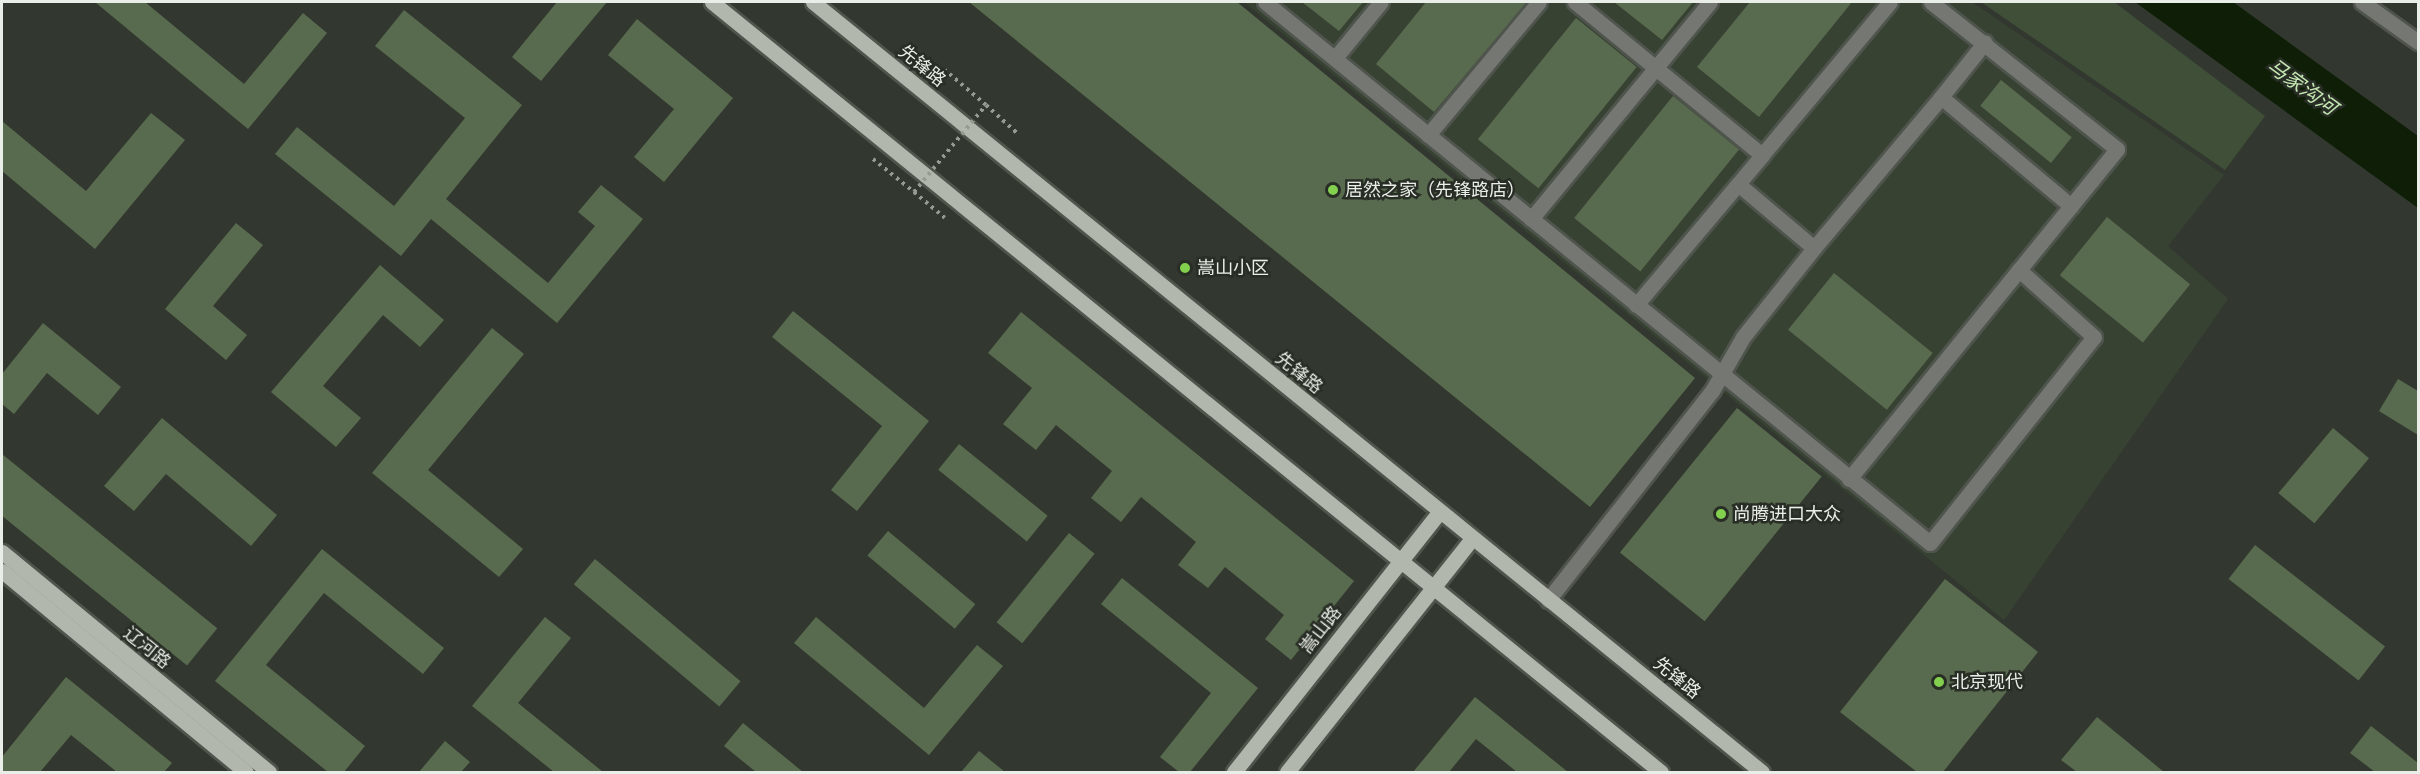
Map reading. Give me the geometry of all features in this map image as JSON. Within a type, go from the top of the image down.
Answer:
[{"type":"main road","points":[[712,2],[1401,560],[1432,591],[1661,772]]},
{"type":"main road","name":"先锋路","points":[[813,2],[1762,772]]},
{"type":"main road","name":"嵩山路","points":[[1234,772],[1439,512]]},
{"type":"main road","points":[[1287,772],[1472,539]]},
{"type":"main road","name":"辽河路","points":[[2,552],[270,772]]},
{"type":"main road","name":"辽河路","points":[[2,571],[246,772]]},
{"type":"street","points":[[1265,2],[1930,543],[2094,337],[2019,270]]},
{"type":"street","points":[[1335,58],[1381,2]]},
{"type":"street","points":[[1428,135],[1539,2]]},
{"type":"street","points":[[1575,2],[1762,155]]},
{"type":"street","points":[[1531,219],[1710,2]]},
{"type":"street","points":[[1636,305],[1890,2]]},
{"type":"street","points":[[1849,479],[2118,149],[1931,2]]},
{"type":"street","points":[[2361,2],[2418,42]]},
{"type":"street","points":[[1548,600],[1721,375],[1743,337],[1984,42]]},
{"type":"street","points":[[1941,97],[2071,206]]},
{"type":"street","points":[[1738,184],[1814,248]]},
{"type":"path","points":[[945,70],[1017,133]]},
{"type":"path","points":[[914,192],[986,105]]},
{"type":"path","points":[[873,159],[945,219]]},
{"type":"shaded area","points":[[1244,2],[1972,2],[2224,175],[2168,246],[2228,299],[2004,620]]},
{"type":"shaded area","points":[[1981,2],[2114,2],[2265,116],[2225,170]]},
{"type":"water","name":"马家沟河","points":[[2135,2],[2233,2],[2418,136],[2418,208]]},
{"type":"building","points":[[95,2],[145,2],[244,84],[303,13],[327,33],[248,129]]},
{"type":"building","points":[[557,2],[607,2],[541,81],[512,57]]},
{"type":"building","name":"居然之家（先锋路店）","points":[[969,2],[1237,2],[1695,378],[1590,507]]},
{"type":"building","points":[[1302,2],[1363,2],[1339,31]]},
{"type":"building","points":[[1426,2],[1527,2],[1434,112],[1376,64]]},
{"type":"building","points":[[1614,2],[1693,2],[1662,40]]},
{"type":"building","points":[[1750,2],[1852,2],[1759,117],[1697,67]]},
{"type":"building","points":[[404,10],[522,105],[446,199],[548,283],[595,226],[578,212],[601,185],[643,219],[557,323],[431,219],[401,256],[275,154],[297,127],[394,206],[465,118],[375,46]]},
{"type":"building","points":[[1576,18],[1637,67],[1538,188],[1478,139]]},
{"type":"building","points":[[637,19],[733,98],[664,182],[634,157],[674,109],[608,55]]},
{"type":"building","points":[[2001,80],[2072,137],[2051,163],[1980,106]]},
{"type":"building","points":[[1673,96],[1739,149],[1640,272],[1574,218]]},
{"type":"building","points":[[151,113],[185,140],[95,249],[2,171],[2,121],[86,191]]},
{"type":"building","points":[[2107,217],[2190,284],[2143,343],[2060,275]]},
{"type":"building","points":[[236,223],[263,245],[213,306],[247,335],[226,360],[165,309]]},
{"type":"building","points":[[380,265],[444,320],[420,347],[383,315],[323,386],[361,418],[336,447],[271,392]]},
{"type":"building","points":[[1834,273],[1933,353],[1887,410],[1788,330]]},
{"type":"building","points":[[793,311],[929,421],[857,511],[831,490],[882,426],[772,337]]},
{"type":"building","points":[[1021,312],[1354,581],[1291,660],[1265,639],[1284,615],[1225,567],[1208,588],[1178,565],[1196,542],[1141,497],[1121,522],[1091,498],[1112,471],[1056,425],[1036,450],[1003,424],[1032,388],[988,353]]},
{"type":"building","points":[[43,323],[121,387],[98,415],[47,373],[14,414],[2,404],[2,374]]},
{"type":"building","points":[[492,328],[524,354],[428,470],[523,549],[499,577],[372,473]]},
{"type":"building","points":[[2398,379],[2418,391],[2418,435],[2379,411]]},
{"type":"building","name":"尚腾进口大众","points":[[1737,408],[1822,477],[1705,621],[1620,553]]},
{"type":"building","points":[[162,418],[277,515],[251,546],[166,474],[134,511],[104,486]]},
{"type":"building","points":[[2333,428],[2369,458],[2314,523],[2278,493]]},
{"type":"building","points":[[959,444],[1048,516],[1027,541],[938,470]]},
{"type":"building","points":[[2,454],[217,628],[187,666],[2,516]]},
{"type":"building","points":[[888,531],[975,604],[955,629],[867,556]]},
{"type":"building","points":[[1069,533],[1095,554],[1022,643],[997,622]]},
{"type":"building","points":[[2255,545],[2385,647],[2359,680],[2229,579]]},
{"type":"building","points":[[322,549],[444,648],[423,674],[324,593],[266,665],[365,746],[344,772],[328,772],[215,681]]},
{"type":"building","points":[[595,559],[741,681],[719,706],[574,584]]},
{"type":"building","points":[[1122,578],[1258,688],[1190,772],[1179,772],[1160,757],[1211,693],[1101,604]]},
{"type":"building","name":"北京现代","points":[[1945,579],[2038,652],[1943,772],[1917,772],[1840,712]]},
{"type":"building","points":[[545,617],[571,638],[518,703],[603,772],[554,772],[472,706]]},
{"type":"building","points":[[816,617],[924,708],[977,645],[1003,666],[929,755],[794,643]]},
{"type":"building","points":[[66,677],[172,763],[164,772],[117,772],[71,735],[40,772],[2,772],[2,757]]},
{"type":"building","points":[[1475,697],[1568,772],[1517,772],[1476,739],[1449,772],[1413,772]]},
{"type":"building","points":[[2097,717],[2164,772],[2077,772],[2061,760]]},
{"type":"building","points":[[743,723],[803,772],[756,772],[724,746]]},
{"type":"building","points":[[2371,726],[2418,763],[2418,772],[2375,772],[2350,753]]},
{"type":"building","points":[[445,741],[470,762],[461,772],[419,772]]},
{"type":"building","points":[[979,751],[1005,772],[961,772]]},
{"type":"place","name":"居然之家（先锋路店）","points":[[1333,190]]},
{"type":"place","name":"嵩山小区","points":[[1185,268]]},
{"type":"place","name":"尚腾进口大众","points":[[1721,514]]},
{"type":"place","name":"北京现代","points":[[1939,682]]}]
